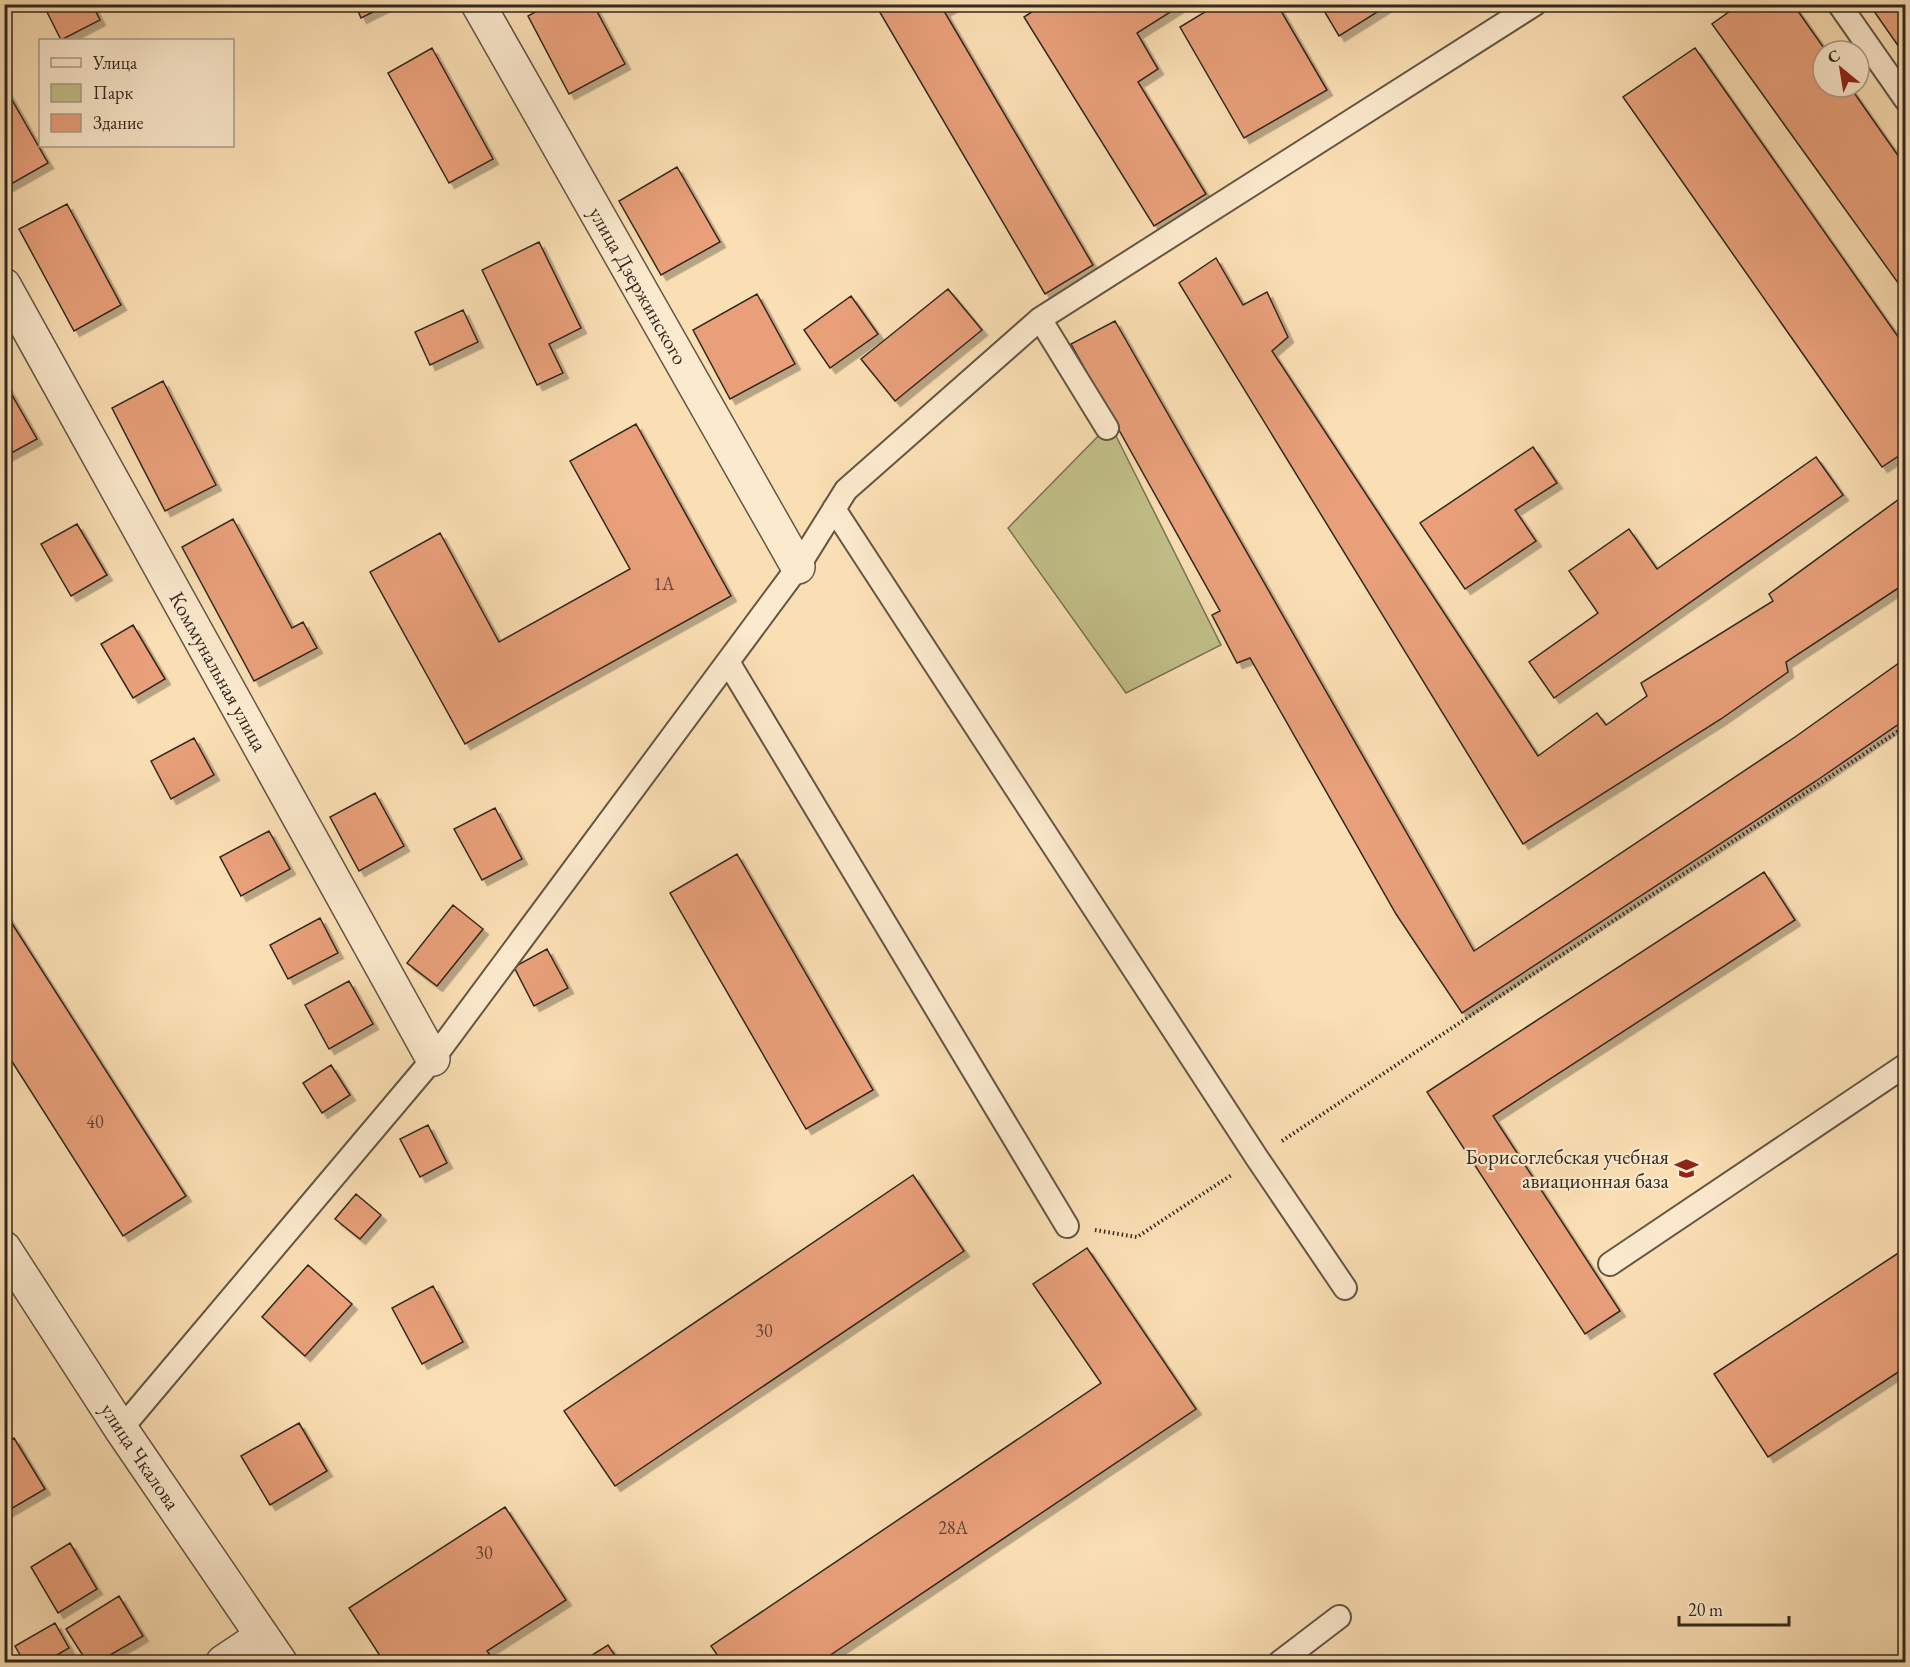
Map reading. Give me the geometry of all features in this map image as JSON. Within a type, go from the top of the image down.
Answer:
[{"type":"street","name":"улица Дзержинского","points":[[478,4],[798,567]]},
{"type":"street","name":"Коммунальная улица","points":[[4,285],[433,1059]]},
{"type":"street","name":"улица Чкалова","points":[[4,1248],[121,1429],[271,1649]]},
{"type":"street","points":[[223,1662],[271,1649]]},
{"type":"lane","points":[[121,1429],[433,1059],[798,567],[846,490],[1040,320],[1535,4]]},
{"type":"lane","points":[[1839,4],[1905,100]]},
{"type":"lane","points":[[1040,320],[1107,428]]},
{"type":"lane","points":[[834,509],[1257,1158],[1345,1288]]},
{"type":"lane","points":[[728,662],[1067,1226]]},
{"type":"lane","points":[[1610,1264],[1905,1065]]},
{"type":"lane","points":[[1280,1662],[1308,1654],[1339,1617]]},
{"type":"path","points":[[1067,1226],[1137,1237],[1905,726]]},
{"type":"green space","points":[[1110,424],[1221,645],[1126,693],[1008,528]]},
{"type":"building","points":[[43,4],[92,4],[100,20],[60,39]]},
{"type":"building","points":[[355,4],[389,4],[361,18]]},
{"type":"building","points":[[549,4],[593,4],[625,64],[569,94],[528,16]]},
{"type":"building","points":[[875,4],[956,4],[944,11],[1093,265],[1045,294]]},
{"type":"building","points":[[1044,4],[1183,4],[1137,33],[1158,69],[1138,82],[1206,194],[1154,226],[1024,17]]},
{"type":"building","points":[[1218,4],[1277,4],[1327,90],[1244,138],[1180,27]]},
{"type":"building","points":[[1320,4],[1390,4],[1339,36]]},
{"type":"building","points":[[1740,4],[1793,4],[1818,39],[1811,39],[1811,99],[1858,99],[1906,167],[1906,294],[1712,24]]},
{"type":"building","points":[[1869,4],[1906,4],[1906,57]]},
{"type":"building","points":[[432,48],[493,159],[449,183],[388,73]]},
{"type":"building","points":[[1695,48],[1906,348],[1906,451],[1882,467],[1623,97]]},
{"type":"building","points":[[4,86],[48,163],[4,188]]},
{"type":"building","points":[[677,167],[720,242],[661,275],[619,201]]},
{"type":"building","points":[[67,204],[121,305],[74,331],[19,229]]},
{"type":"building","points":[[539,242],[581,328],[549,344],[563,373],[537,385],[482,270]]},
{"type":"building","points":[[1216,258],[1243,305],[1267,292],[1288,337],[1272,351],[1538,756],[1597,713],[1606,725],[1647,696],[1641,683],[1773,601],[1769,594],[1906,494],[1906,583],[1786,662],[1788,672],[1721,719],[1523,844],[1179,283]]},
{"type":"building","points":[[948,289],[982,330],[895,401],[861,359]]},
{"type":"building","points":[[757,294],[795,364],[730,399],[693,330]]},
{"type":"building","points":[[851,296],[878,334],[830,368],[804,330]]},
{"type":"building","points":[[463,310],[478,342],[430,365],[415,332]]},
{"type":"building","points":[[1115,321],[1474,951],[1795,737],[1906,658],[1906,719],[1816,781],[1462,1013],[1396,914],[1250,658],[1237,663],[1212,615],[1220,611],[1071,344]]},
{"type":"building","points":[[4,381],[37,439],[4,457]]},
{"type":"building","points":[[163,381],[216,485],[165,511],[112,408]]},
{"type":"building","points":[[636,424],[731,596],[465,744],[370,572],[440,533],[499,642],[630,569],[570,461]]},
{"type":"building","points":[[1533,447],[1557,483],[1515,510],[1536,541],[1465,589],[1420,523]]},
{"type":"building","points":[[1816,457],[1843,495],[1554,698],[1529,662],[1598,613],[1569,571],[1629,529],[1657,569]]},
{"type":"building","points":[[233,519],[292,628],[303,622],[317,648],[254,681],[182,547]]},
{"type":"building","points":[[77,524],[107,575],[71,596],[41,544]]},
{"type":"building","points":[[133,625],[165,679],[133,698],[101,644]]},
{"type":"building","points":[[194,738],[214,775],[171,799],[151,761]]},
{"type":"building","points":[[375,793],[404,846],[359,871],[330,817]]},
{"type":"building","points":[[495,808],[522,859],[482,880],[454,829]]},
{"type":"building","points":[[269,831],[290,869],[241,896],[220,857]]},
{"type":"building","points":[[737,854],[873,1090],[806,1129],[670,893]]},
{"type":"building","points":[[1764,872],[1795,920],[1493,1116],[1620,1311],[1585,1334],[1427,1092]]},
{"type":"building","points":[[453,905],[483,929],[437,986],[407,963]]},
{"type":"building","points":[[4,911],[186,1196],[123,1236],[4,1049]]},
{"type":"building","points":[[320,918],[338,953],[288,979],[270,945]]},
{"type":"building","points":[[547,949],[568,988],[534,1006],[514,967]]},
{"type":"building","points":[[349,981],[373,1024],[329,1049],[305,1005]]},
{"type":"building","points":[[331,1065],[350,1095],[322,1113],[303,1083]]},
{"type":"building","points":[[428,1125],[447,1163],[420,1177],[400,1139]]},
{"type":"building","points":[[913,1175],[964,1251],[615,1486],[564,1411]]},
{"type":"building","points":[[356,1194],[381,1215],[360,1239],[335,1219]]},
{"type":"building","points":[[1087,1248],[1196,1409],[820,1662],[722,1662],[711,1646],[1101,1383],[1033,1284]]},
{"type":"building","points":[[1906,1248],[1906,1367],[1768,1457],[1714,1374]]},
{"type":"building","points":[[308,1265],[352,1304],[305,1356],[262,1317]]},
{"type":"building","points":[[433,1286],[463,1342],[422,1364],[392,1308]]},
{"type":"building","points":[[299,1423],[327,1471],[270,1505],[241,1456]]},
{"type":"building","points":[[14,1438],[45,1489],[4,1513],[4,1444]]},
{"type":"building","points":[[505,1507],[566,1600],[487,1651],[495,1662],[384,1662],[349,1608]]},
{"type":"building","points":[[70,1543],[97,1589],[58,1613],[31,1567]]},
{"type":"building","points":[[119,1596],[143,1636],[98,1662],[87,1662],[66,1629]]},
{"type":"building","points":[[55,1623],[69,1648],[45,1662],[24,1662],[15,1646]]},
{"type":"building","points":[[608,1645],[619,1662],[581,1662]]},
{"type":"place","name":"Борисоглебская учебная авиационная база","points":[[1687,1169]]}]
